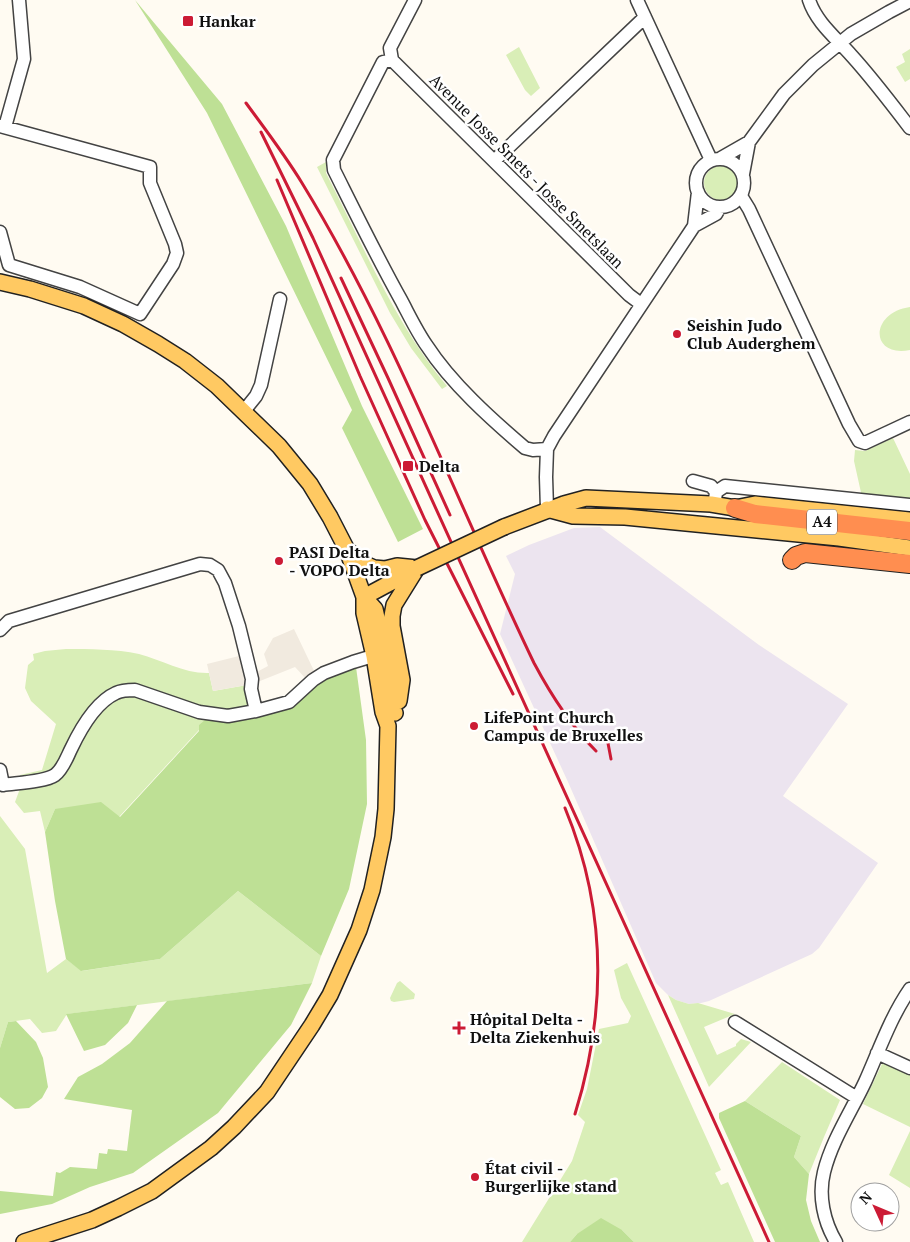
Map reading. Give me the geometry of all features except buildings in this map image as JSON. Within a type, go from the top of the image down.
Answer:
[{"type":"highway","name":"A4","points":[[736,508],[754,514],[910,531]]},
{"type":"highway","points":[[792,560],[796,556],[805,553],[910,564]]},
{"type":"main road","points":[[0,282],[30,289],[84,306],[123,324],[185,362],[217,386],[279,446],[310,484],[330,517],[346,550],[364,597],[375,609],[380,654],[383,712],[388,726],[386,809],[383,837],[372,890],[359,930],[348,958],[327,1000],[267,1092],[211,1148],[152,1190],[92,1220],[24,1242]]},
{"type":"main road","points":[[364,597],[417,568],[504,528],[548,510],[586,498],[715,498],[736,508],[755,504],[910,520]]},
{"type":"main road","points":[[548,510],[574,516],[600,515],[652,519],[839,538],[910,548]]},
{"type":"main road","points":[[346,550],[374,568],[385,569],[398,566],[417,568]]},
{"type":"main road","points":[[388,726],[399,701],[402,680],[392,624],[394,605],[417,568]]},
{"type":"main road","points":[[380,654],[392,685],[391,703],[395,713]]},
{"type":"street","points":[[0,232],[9,265],[80,287],[140,314],[173,264],[177,253],[150,183],[150,167],[2,126],[24,59],[19,0]]},
{"type":"street","points":[[414,0],[390,48],[392,60],[383,62],[333,160],[334,170],[374,250],[416,327],[444,369],[460,388],[525,448],[533,450],[547,449]]},
{"type":"street","points":[[637,0],[716,159]]},
{"type":"street","points":[[809,0],[812,10],[875,83],[910,128]]},
{"type":"street","points":[[749,142],[701,168],[696,186],[698,192],[707,203],[720,207],[730,205],[741,196],[745,185],[743,174],[749,142],[784,94],[812,65],[852,34],[910,1]]},
{"type":"street","points":[[494,161],[645,17]]},
{"type":"street","name":"Avenue Josse Smets - Josse Smetslaan","points":[[392,60],[629,295],[641,304]]},
{"type":"street","points":[[716,159],[735,163],[743,174]]},
{"type":"street","points":[[694,226],[698,192]]},
{"type":"street","points":[[741,196],[753,217],[849,424],[859,441],[865,443],[910,422]]},
{"type":"street","points":[[548,510],[547,449],[554,436],[694,226],[716,214],[720,207]]},
{"type":"street","points":[[244,411],[256,396],[260,385],[280,299]]},
{"type":"street","points":[[693,481],[712,486],[715,498]]},
{"type":"street","points":[[715,498],[725,486],[910,505]]},
{"type":"street","points":[[0,630],[9,621],[200,564],[210,565],[218,570],[225,583],[240,626],[252,679],[251,690],[256,711]]},
{"type":"street","points":[[0,770],[3,785],[46,779],[54,775],[63,765],[81,728],[96,710],[115,693],[135,690],[199,712],[228,716],[290,702],[313,680],[324,673],[380,654]]},
{"type":"street","points":[[836,1242],[826,1221],[822,1196],[824,1174],[830,1153],[891,1020],[910,990]]},
{"type":"street","points":[[735,1022],[856,1098]]},
{"type":"street","points":[[877,1053],[910,1068]]},
{"type":"shaded area","points":[[600,527],[759,645],[848,704],[783,796],[878,863],[819,948],[812,954],[701,1003],[689,1004],[676,1000],[656,983],[568,782],[500,634],[515,574],[506,556],[574,528]]},
{"type":"shaded area","points":[[294,629],[316,675],[307,680],[295,667],[255,683],[253,674],[268,666],[264,654],[273,638]]},
{"type":"shaded area","points":[[239,656],[240,659],[243,658],[247,685],[213,691],[207,664]]},
{"type":"green space","points":[[135,0],[222,104],[286,226],[362,406],[423,529],[398,542],[342,428],[352,410],[207,113]]},
{"type":"green space","points":[[519,47],[540,88],[531,96],[525,90],[506,55]]},
{"type":"green space","points":[[910,49],[910,79],[905,82],[896,67],[905,62],[902,54]]},
{"type":"green space","points":[[326,162],[326,173],[381,283],[412,337],[447,386],[442,389],[411,348],[390,313],[317,167]]},
{"type":"green space","points":[[721,166],[728,167],[733,171],[737,176],[737,190],[733,195],[728,199],[721,200],[714,199],[709,195],[705,190],[704,183],[705,176],[709,171],[714,167]]},
{"type":"green space","points":[[910,307],[910,350],[897,351],[887,347],[882,341],[880,334],[881,325],[887,317],[897,311]]},
{"type":"green space","points":[[893,438],[910,474],[910,503],[862,497],[854,461],[855,450],[865,451]]},
{"type":"green space","points":[[66,649],[130,652],[182,669],[209,673],[213,691],[247,685],[247,718],[199,725],[199,730],[119,817],[55,809],[45,832],[40,811],[24,813],[15,802],[21,786],[20,775],[42,770],[56,724],[31,701],[25,688],[28,665],[34,660],[33,654]]},
{"type":"green space","points":[[356,667],[366,740],[367,804],[349,889],[321,956],[238,891],[160,959],[81,971],[66,959],[45,832],[55,809],[101,802],[120,817],[199,731],[199,725],[205,720],[226,721],[247,718],[327,678]]},
{"type":"green space","points":[[0,816],[25,849],[47,973],[66,959],[82,971],[160,959],[238,891],[321,956],[312,983],[67,1014],[56,1031],[42,1033],[30,1019],[8,1022],[0,1048]]},
{"type":"green space","points":[[627,963],[721,1170],[715,1173],[721,1185],[728,1182],[754,1242],[634,1242],[622,1230],[577,1234],[570,1242],[522,1242],[572,1161],[585,1122],[578,1115],[587,1089],[599,1029],[628,1023],[631,1016],[621,998],[614,970]]},
{"type":"green space","points":[[400,981],[415,994],[414,999],[391,1001],[390,998],[397,983]]},
{"type":"green space","points":[[312,983],[291,1025],[218,1113],[133,1173],[90,1187],[52,1204],[0,1214],[0,1191],[53,1196],[56,1172],[60,1173],[70,1167],[97,1169],[99,1153],[107,1154],[108,1149],[127,1151],[132,1110],[64,1099],[78,1077],[102,1064],[130,1043],[167,1001]]},
{"type":"green space","points":[[668,995],[689,1004],[698,1003],[735,1014],[704,1027],[717,1055],[736,1046],[741,1039],[751,1042],[709,1087]]},
{"type":"green space","points":[[137,1005],[128,1023],[105,1045],[84,1051],[66,1014]]},
{"type":"green space","points":[[16,1021],[36,1042],[43,1058],[48,1087],[42,1098],[29,1108],[15,1109],[0,1097],[0,1048],[8,1022]]},
{"type":"green space","points":[[782,1062],[840,1100],[809,1174],[794,1157],[801,1136],[745,1101]]},
{"type":"green space","points":[[885,1063],[910,1073],[910,1127],[863,1104],[882,1064]]},
{"type":"green space","points":[[745,1101],[801,1136],[794,1157],[809,1174],[806,1200],[811,1221],[820,1242],[775,1242],[719,1118],[719,1113]]},
{"type":"green space","points":[[910,1131],[910,1188],[889,1175]]},
{"type":"green space","points":[[601,1218],[622,1230],[634,1242],[570,1242],[577,1234]]},
{"type":"railway","points":[[246,103],[275,142],[336,241],[396,359],[534,663],[562,709],[596,751]]},
{"type":"railway","points":[[261,132],[313,238],[769,1242]]},
{"type":"railway","points":[[277,180],[360,376],[425,520],[513,694]]},
{"type":"railway","points":[[341,278],[450,515]]},
{"type":"railway","points":[[607,738],[611,759]]},
{"type":"railway","points":[[565,808],[579,846],[589,884],[598,960],[597,999],[593,1037],[575,1114]]},
{"type":"place","name":"Hankar","points":[[188,21]]},
{"type":"place","name":"Seishin Judo Club Auderghem","points":[[677,334]]},
{"type":"place","name":"Delta","points":[[408,466]]},
{"type":"place","name":"PASI Delta - VOPO Delta","points":[[279,561]]},
{"type":"place","name":"LifePoint Church Campus de Bruxelles","points":[[474,726]]},
{"type":"place","name":"Hôpital Delta - Delta Ziekenhuis","points":[[459,1028]]},
{"type":"place","name":"État civil - Burgerlijke stand","points":[[475,1177]]}]
